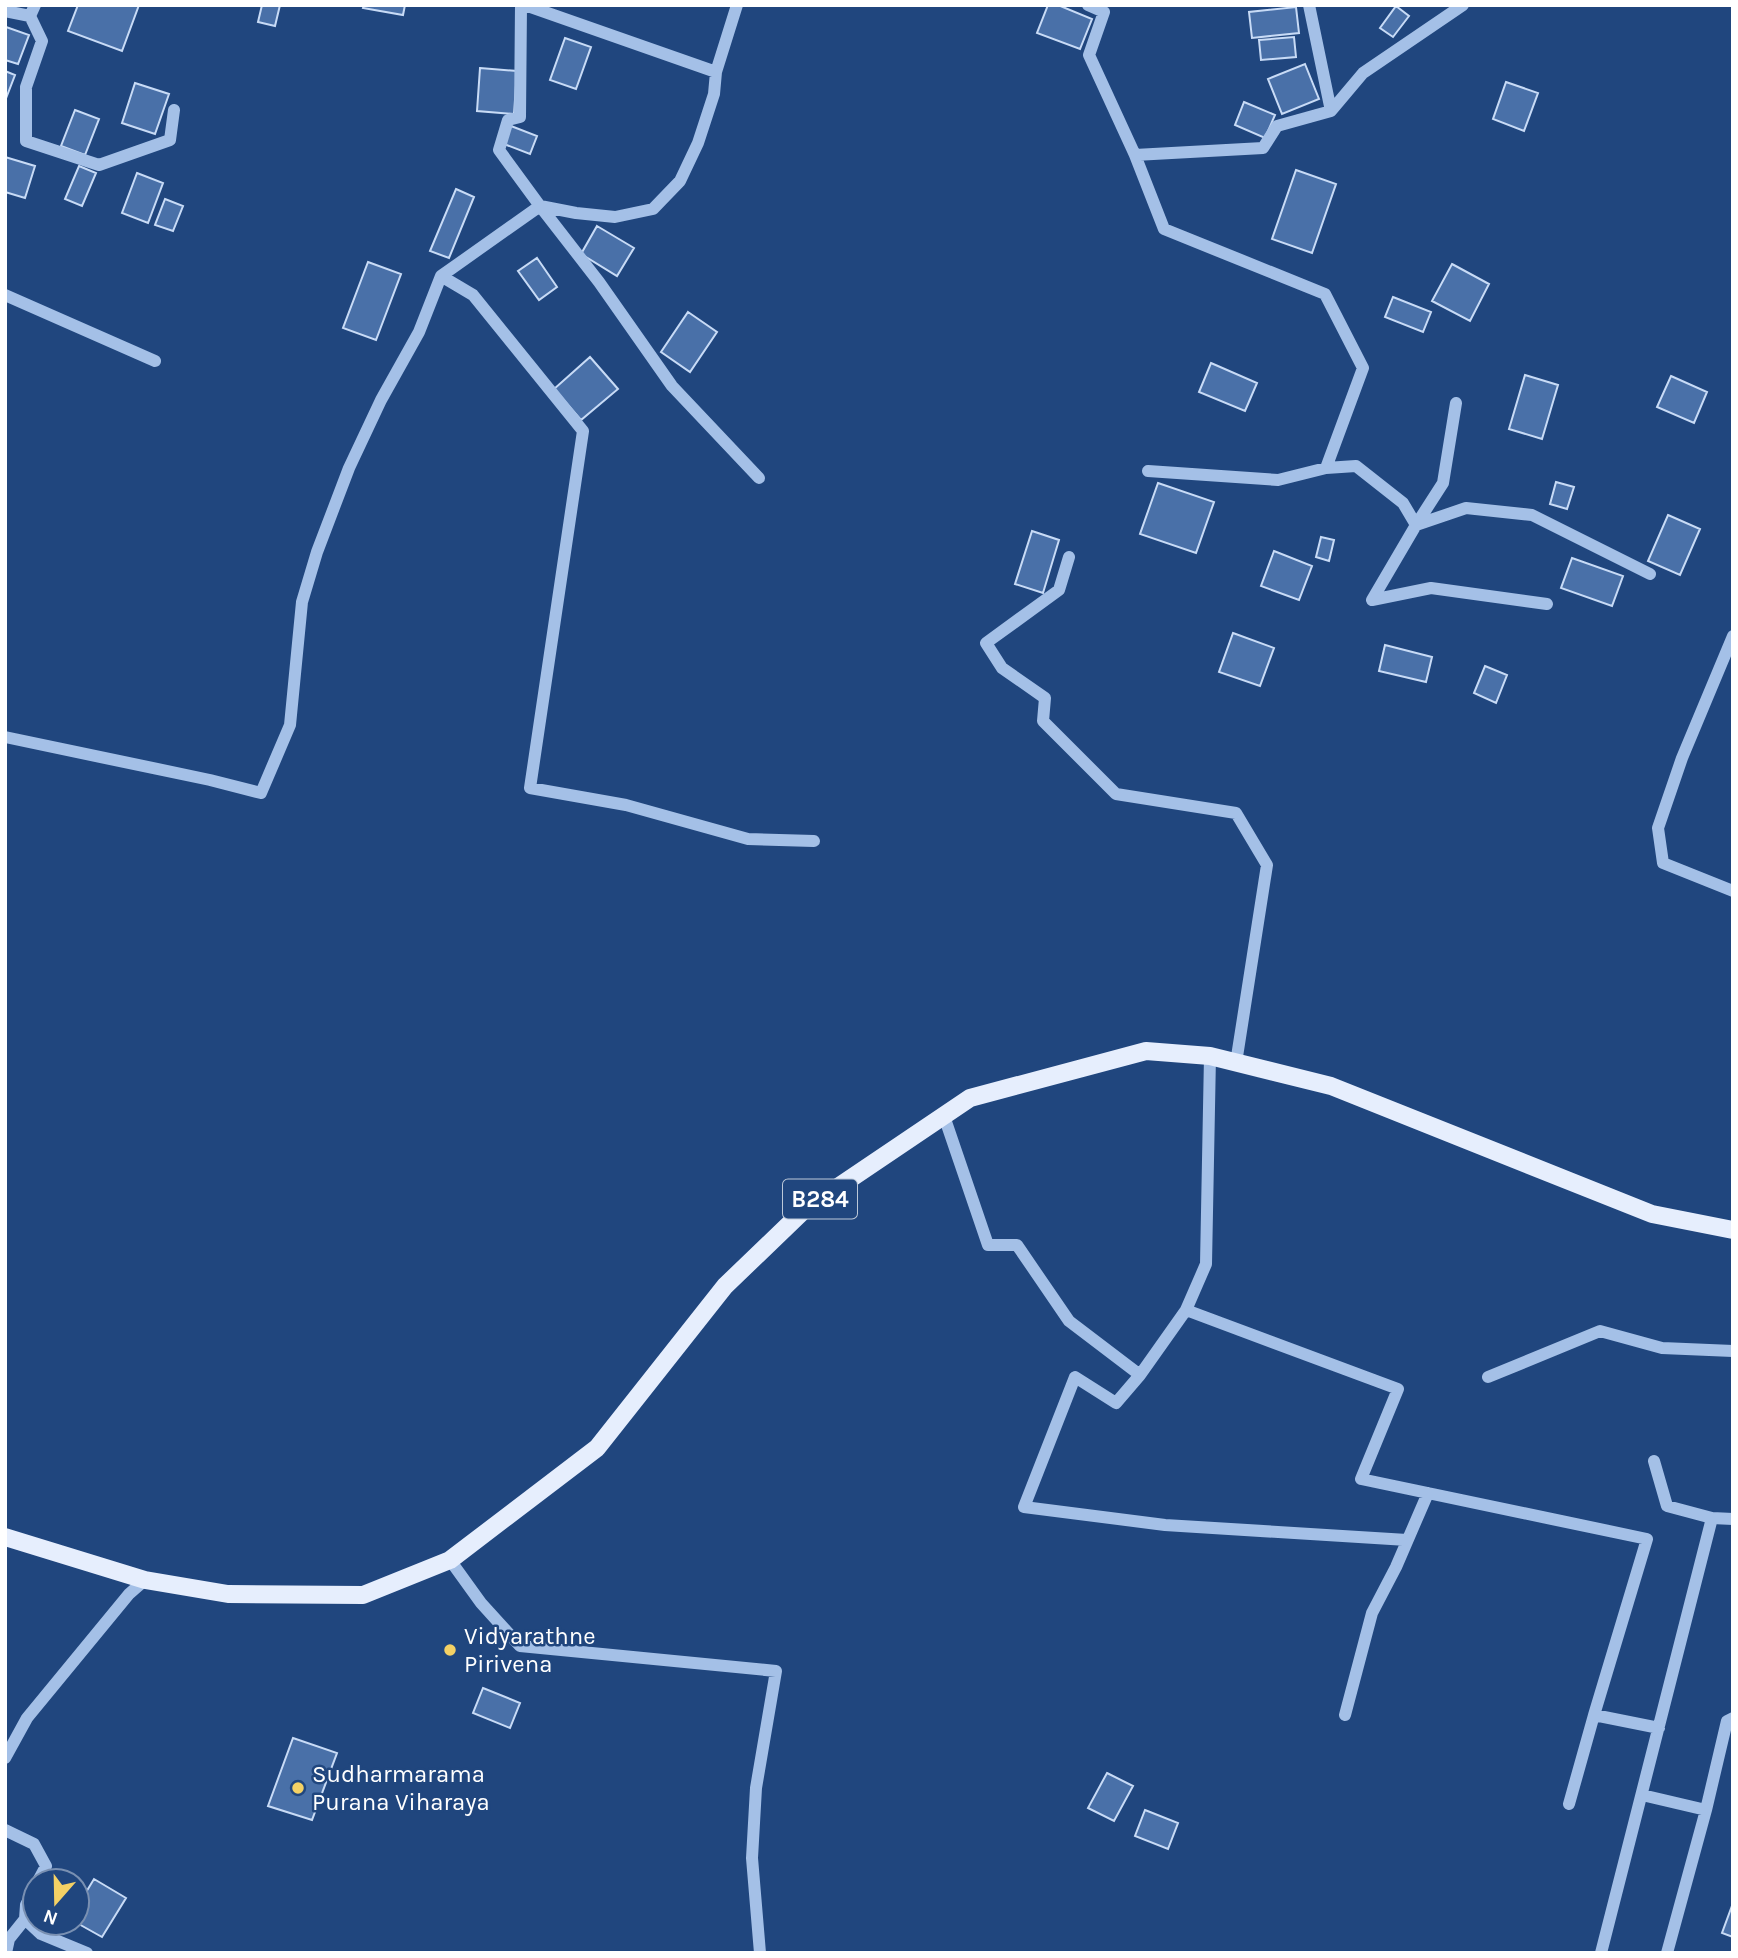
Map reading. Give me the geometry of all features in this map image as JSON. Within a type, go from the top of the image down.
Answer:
[{"type":"main road","name":"B284","points":[[5,1537],[145,1580],[228,1594],[363,1595],[450,1560],[597,1448],[726,1286],[804,1210],[970,1098],[1146,1051],[1210,1056],[1331,1086],[1652,1214],[1733,1230]]},
{"type":"street","points":[[716,72],[523,5],[520,117],[508,120],[499,150],[599,282],[672,386],[759,478]]},
{"type":"street","points":[[5,737],[261,793],[290,725],[302,602],[317,552],[349,468],[381,400],[419,332],[441,276],[540,206],[615,217],[653,209],[680,181],[698,143],[737,5]]},
{"type":"street","points":[[1088,5],[1104,12],[1089,55],[1135,155],[1164,229],[1325,294],[1363,368],[1326,468]]},
{"type":"street","points":[[1309,5],[1331,111]]},
{"type":"street","points":[[1135,155],[1264,148],[1277,126],[1331,111],[1363,73],[1463,5]]},
{"type":"street","points":[[5,11],[33,11],[43,41],[26,88],[26,141],[99,165],[170,140],[174,110]]},
{"type":"street","points":[[441,276],[473,295],[583,431],[530,788],[626,805],[748,839],[814,841]]},
{"type":"street","points":[[5,295],[155,361]]},
{"type":"street","points":[[1456,403],[1443,483],[1372,600],[1430,589],[1547,604]]},
{"type":"street","points":[[1148,471],[1278,480],[1326,468],[1356,466],[1403,503],[1416,525]]},
{"type":"street","points":[[1416,525],[1466,508],[1532,515],[1650,574]]},
{"type":"street","points":[[1069,557],[1059,590],[986,643],[1002,668],[1045,698],[1042,721],[1116,794],[1236,813],[1267,865],[1236,1063]]},
{"type":"street","points":[[1733,636],[1682,758],[1658,828],[1663,863],[1733,891]]},
{"type":"street","points":[[1210,1056],[1206,1264],[1186,1310],[1140,1375],[1116,1403],[1075,1377],[1024,1507],[1165,1525],[1408,1541]]},
{"type":"street","points":[[944,1116],[988,1245],[1017,1245],[1069,1321],[1140,1375]]},
{"type":"street","points":[[1186,1310],[1398,1390],[1361,1479],[1647,1539],[1569,1804]]},
{"type":"street","points":[[1488,1377],[1600,1331],[1662,1348],[1733,1351]]},
{"type":"street","points":[[1654,1461],[1667,1506],[1712,1518],[1733,1519]]},
{"type":"street","points":[[1345,1715],[1372,1613],[1396,1567],[1428,1493]]},
{"type":"street","points":[[1601,1953],[1712,1518]]},
{"type":"street","points":[[450,1560],[481,1603],[520,1646],[776,1671],[755,1799],[752,1858],[760,1953]]},
{"type":"street","points":[[5,1758],[27,1718],[129,1594],[145,1580]]},
{"type":"street","points":[[1594,1715],[1659,1728]]},
{"type":"street","points":[[1667,1953],[1727,1721],[1733,1718]]},
{"type":"street","points":[[1642,1795],[1706,1810]]},
{"type":"street","points":[[5,1830],[34,1844],[45,1867]]},
{"type":"street","points":[[6,1953],[9,1939],[21,1924]]},
{"type":"street","points":[[48,1937],[87,1953]]},
{"type":"building","points":[[78,5],[139,5],[122,51],[68,31]]},
{"type":"building","points":[[262,5],[280,5],[275,26],[258,22]]},
{"type":"building","points":[[364,5],[405,5],[403,15],[363,8]]},
{"type":"building","points":[[1048,5],[1058,5],[1092,19],[1080,49],[1037,33]]},
{"type":"building","points":[[1396,6],[1409,16],[1393,37],[1380,28]]},
{"type":"building","points":[[1296,7],[1299,33],[1252,38],[1249,12]]},
{"type":"building","points":[[6,27],[29,35],[18,64],[5,60]]},
{"type":"building","points":[[1294,37],[1296,57],[1261,60],[1259,40]]},
{"type":"building","points":[[565,38],[591,47],[576,89],[550,80]]},
{"type":"building","points":[[1305,64],[1319,99],[1282,114],[1268,79]]},
{"type":"building","points":[[480,68],[517,71],[514,114],[477,111]]},
{"type":"building","points":[[5,71],[15,75],[5,101]]},
{"type":"building","points":[[1506,82],[1538,93],[1524,131],[1493,119]]},
{"type":"building","points":[[135,83],[169,94],[155,134],[122,123]]},
{"type":"building","points":[[1244,102],[1275,115],[1265,138],[1235,125]]},
{"type":"building","points":[[75,110],[99,119],[85,155],[61,146]]},
{"type":"building","points":[[511,126],[537,136],[530,154],[504,144]]},
{"type":"building","points":[[5,157],[35,166],[25,198],[5,192]]},
{"type":"building","points":[[79,166],[96,173],[82,206],[65,199]]},
{"type":"building","points":[[1296,170],[1336,184],[1312,253],[1272,239]]},
{"type":"building","points":[[137,173],[163,183],[148,223],[122,213]]},
{"type":"building","points":[[456,189],[474,197],[449,258],[430,251]]},
{"type":"building","points":[[165,199],[183,206],[173,231],[155,225]]},
{"type":"building","points":[[597,226],[634,248],[617,276],[581,254]]},
{"type":"building","points":[[537,258],[557,287],[539,300],[518,271]]},
{"type":"building","points":[[368,262],[401,274],[376,340],[343,328]]},
{"type":"building","points":[[1452,264],[1489,284],[1470,321],[1432,301]]},
{"type":"building","points":[[1393,297],[1431,312],[1423,332],[1385,317]]},
{"type":"building","points":[[688,312],[717,332],[690,372],[661,352]]},
{"type":"building","points":[[590,357],[618,389],[581,420],[554,389]]},
{"type":"building","points":[[1211,363],[1257,383],[1245,411],[1199,392]]},
{"type":"building","points":[[1525,375],[1558,385],[1542,439],[1509,429]]},
{"type":"building","points":[[1671,376],[1707,392],[1694,423],[1657,407]]},
{"type":"building","points":[[1556,482],[1574,487],[1567,509],[1550,504]]},
{"type":"building","points":[[1158,483],[1214,502],[1196,553],[1140,534]]},
{"type":"building","points":[[1668,515],[1700,529],[1680,575],[1648,561]]},
{"type":"building","points":[[1032,531],[1059,540],[1043,593],[1015,584]]},
{"type":"building","points":[[1321,537],[1334,540],[1329,561],[1316,557]]},
{"type":"building","points":[[1274,551],[1312,566],[1299,600],[1261,586]]},
{"type":"building","points":[[1572,558],[1623,576],[1612,606],[1561,588]]},
{"type":"building","points":[[1233,633],[1274,648],[1260,686],[1219,672]]},
{"type":"building","points":[[1385,645],[1432,657],[1426,682],[1379,671]]},
{"type":"building","points":[[1485,666],[1507,675],[1496,703],[1474,693]]},
{"type":"building","points":[[483,1688],[520,1703],[510,1728],[473,1713]]},
{"type":"building","points":[[293,1738],[337,1753],[312,1820],[268,1806]]},
{"type":"building","points":[[1107,1773],[1133,1786],[1114,1821],[1088,1808]]},
{"type":"building","points":[[1145,1810],[1178,1823],[1168,1849],[1135,1836]]},
{"type":"building","points":[[94,1879],[126,1898],[102,1937],[91,1931],[91,1884]]},
{"type":"building","points":[[1733,1903],[1733,1937],[1722,1933]]},
{"type":"place","name":"Vidyarathne Pirivena","points":[[450,1650]]},
{"type":"place","name":"Sudharmarama Purana Viharaya","points":[[298,1788]]}]
